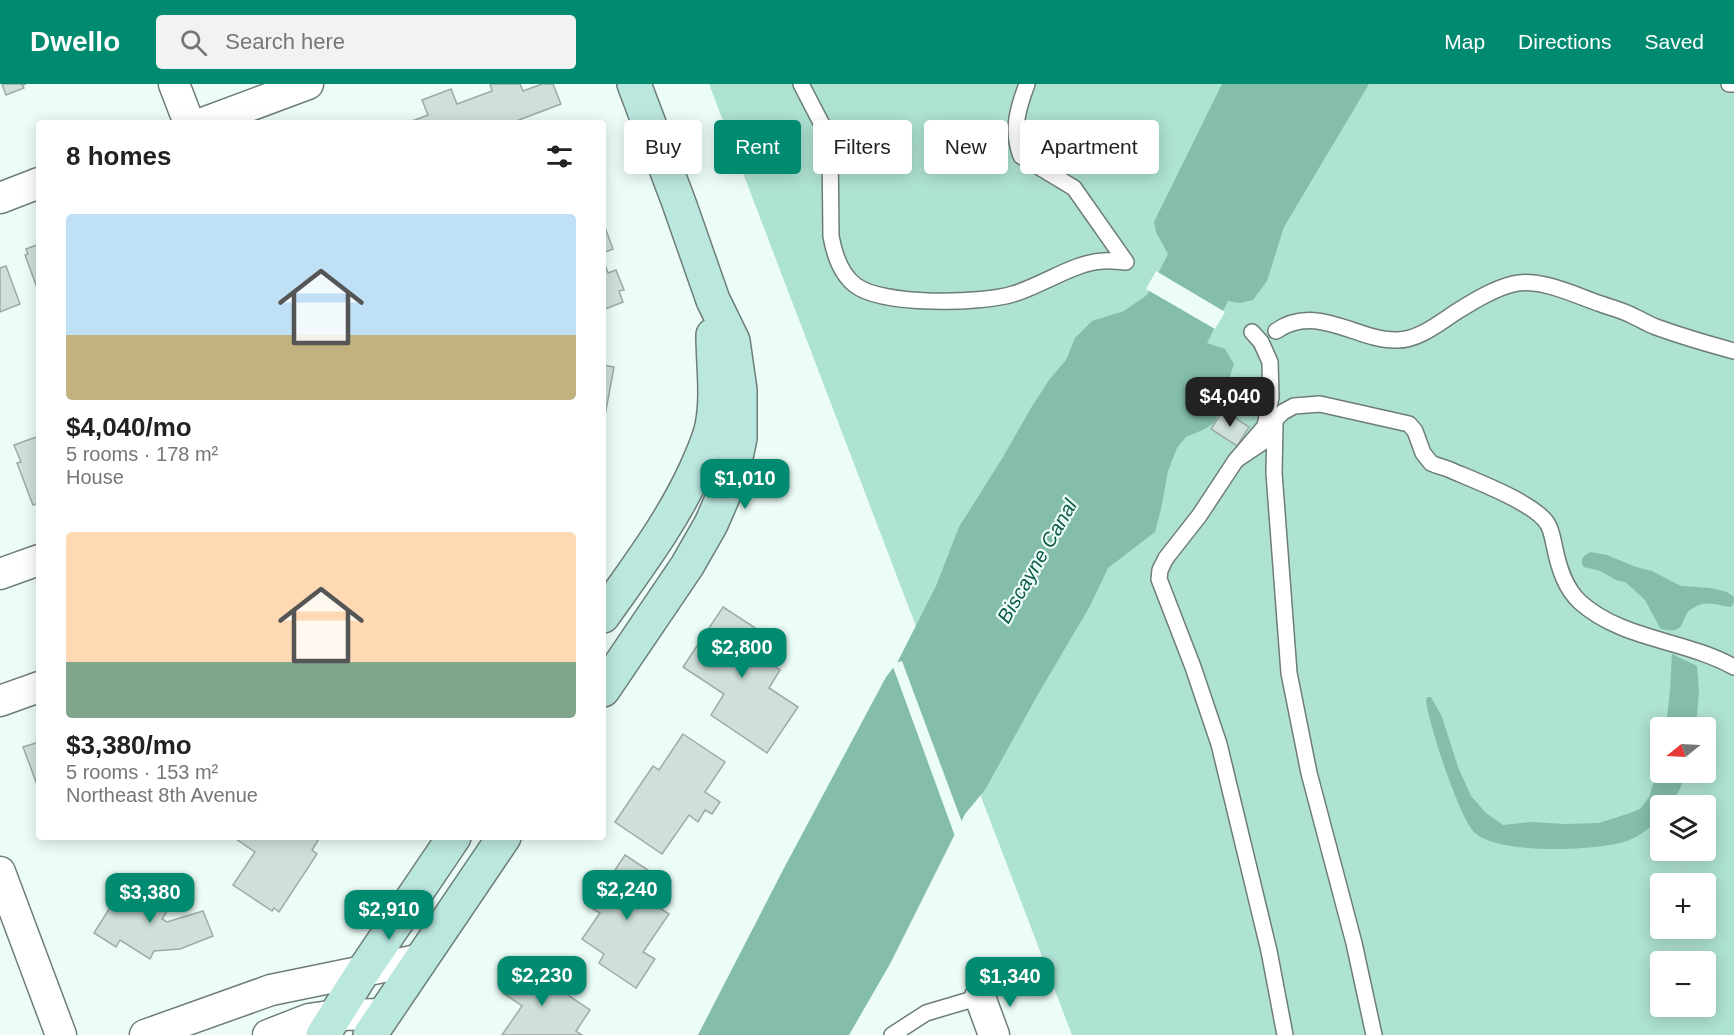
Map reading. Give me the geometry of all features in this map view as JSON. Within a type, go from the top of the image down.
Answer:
[{"type":"street","points":[[174,84],[188,120]]},
{"type":"street","points":[[211,120],[308,84]]},
{"type":"street","points":[[606,685],[711,524],[732,476],[740,438],[740,390],[733,341],[713,300],[634,84]]},
{"type":"street","points":[[0,198],[36,184]]},
{"type":"street","points":[[606,612],[670,519],[691,479],[712,428],[715,406],[713,300]]},
{"type":"street","points":[[0,574],[36,561]]},
{"type":"street","points":[[0,701],[36,688]]},
{"type":"street","points":[[329,1025],[452,840]]},
{"type":"street","points":[[268,1035],[309,1019],[329,1025],[377,1024],[502,840]]},
{"type":"street","points":[[0,872],[61,1035]]},
{"type":"street","points":[[145,1035],[271,990],[422,959]]},
{"type":"street","points":[[980,997],[994,1035]]},
{"type":"lane","points":[[801,84],[830,140],[831,236],[843,272],[856,286],[867,292],[905,300],[930,301],[1002,297],[1034,287],[1091,263],[1126,262],[1074,188],[1021,156],[1015,136],[1016,124],[1027,84]]},
{"type":"lane","points":[[1728,84],[1734,84]]},
{"type":"lane","points":[[1269,362],[1257,337],[1291,324],[1320,321],[1387,340],[1411,339],[1485,296],[1520,282],[1540,284],[1556,289],[1634,316],[1677,335],[1734,351]]},
{"type":"lane","points":[[1276,331],[1269,362],[1271,397],[1265,426],[1236,460],[1199,516],[1166,558],[1160,570],[1159,579],[1193,667],[1219,744],[1269,951],[1285,1035]]},
{"type":"lane","points":[[1236,460],[1263,441],[1275,420],[1294,406],[1320,404],[1409,424],[1415,431],[1422,453],[1431,463],[1505,495],[1533,509],[1541,516],[1549,525],[1559,569],[1579,602],[1596,614],[1628,630],[1692,650],[1734,667]]},
{"type":"lane","points":[[1275,420],[1274,473],[1289,672],[1309,773],[1351,932],[1374,1035]]},
{"type":"lane","points":[[892,1035],[926,1013],[980,997]]},
{"type":"shaded area","points":[[709,84],[1734,84],[1734,1035],[1072,1035],[743,174],[801,174],[801,120],[723,120]]},
{"type":"water","name":"Biscayne Canal","points":[[1222,84],[1369,84],[1284,227],[1267,281],[1253,300],[1240,303],[1228,301],[1207,343],[1225,349],[1234,364],[1215,422],[1186,437],[1177,448],[1168,471],[1155,532],[1108,568],[1090,606],[985,790],[965,814],[890,964],[849,1035],[698,1035],[886,677],[897,663],[936,586],[959,527],[1031,408],[1049,380],[1066,360],[1075,338],[1092,321],[1124,311],[1147,295],[1168,254],[1156,232],[1154,222]]},
{"type":"water","points":[[1591,552],[1607,555],[1652,571],[1681,586],[1711,588],[1727,592],[1734,597],[1734,603],[1731,607],[1699,605],[1688,612],[1679,628],[1662,629],[1645,600],[1625,582],[1584,567],[1583,558]]},
{"type":"water","points":[[1672,654],[1697,666],[1699,691],[1697,717],[1667,717]]},
{"type":"water","points":[[1427,697],[1431,697],[1442,717],[1458,767],[1471,796],[1486,813],[1503,825],[1532,822],[1599,823],[1640,809],[1649,797],[1653,783],[1682,783],[1676,795],[1650,795],[1650,827],[1627,841],[1594,847],[1549,849],[1505,845],[1487,840],[1475,833],[1468,824],[1453,791],[1426,701]]},
{"type":"pier","points":[[1156,271],[1225,312],[1215,329],[1146,289]]},
{"type":"pier","points":[[902,661],[963,825],[956,839],[892,664]]},
{"type":"building","points":[[2,84],[26,84],[22,85],[24,88],[6,95]]},
{"type":"building","points":[[490,84],[520,84],[523,91],[542,84],[553,84],[561,104],[519,120],[415,120],[428,115],[422,100],[451,89],[457,104],[492,91]]},
{"type":"building","points":[[606,230],[613,249],[606,252]]},
{"type":"building","points":[[36,245],[36,285],[25,255],[28,254],[26,249]]},
{"type":"building","points":[[6,266],[20,304],[0,312],[0,268]]},
{"type":"building","points":[[606,267],[608,273],[616,270],[624,290],[619,291],[623,302],[606,309]]},
{"type":"building","points":[[606,366],[614,367],[606,410]]},
{"type":"building","points":[[1223,410],[1249,427],[1237,446],[1211,429]]},
{"type":"building","points":[[36,437],[36,504],[33,505],[17,463],[21,462],[14,445]]},
{"type":"building","points":[[723,607],[777,642],[765,660],[780,670],[769,688],[798,707],[767,753],[711,715],[724,694],[683,667]]},
{"type":"building","points":[[683,734],[725,762],[705,792],[720,802],[712,814],[705,810],[698,822],[689,815],[662,854],[615,822],[653,766],[659,770]]},
{"type":"building","points":[[36,743],[36,782],[23,747]]},
{"type":"building","points":[[237,840],[318,840],[312,850],[317,854],[279,912],[274,908],[272,911],[233,885],[255,852]]},
{"type":"building","points":[[625,855],[663,880],[649,901],[669,914],[643,952],[655,959],[636,988],[599,963],[604,954],[582,939],[600,913],[593,909],[605,890],[603,888]]},
{"type":"building","points":[[126,882],[141,892],[144,887],[171,905],[162,919],[167,922],[203,911],[213,936],[180,949],[154,951],[150,959],[120,940],[116,947],[94,933]]},
{"type":"building","points":[[522,964],[590,1010],[576,1031],[582,1035],[502,1035],[522,1006],[503,993]]}]
